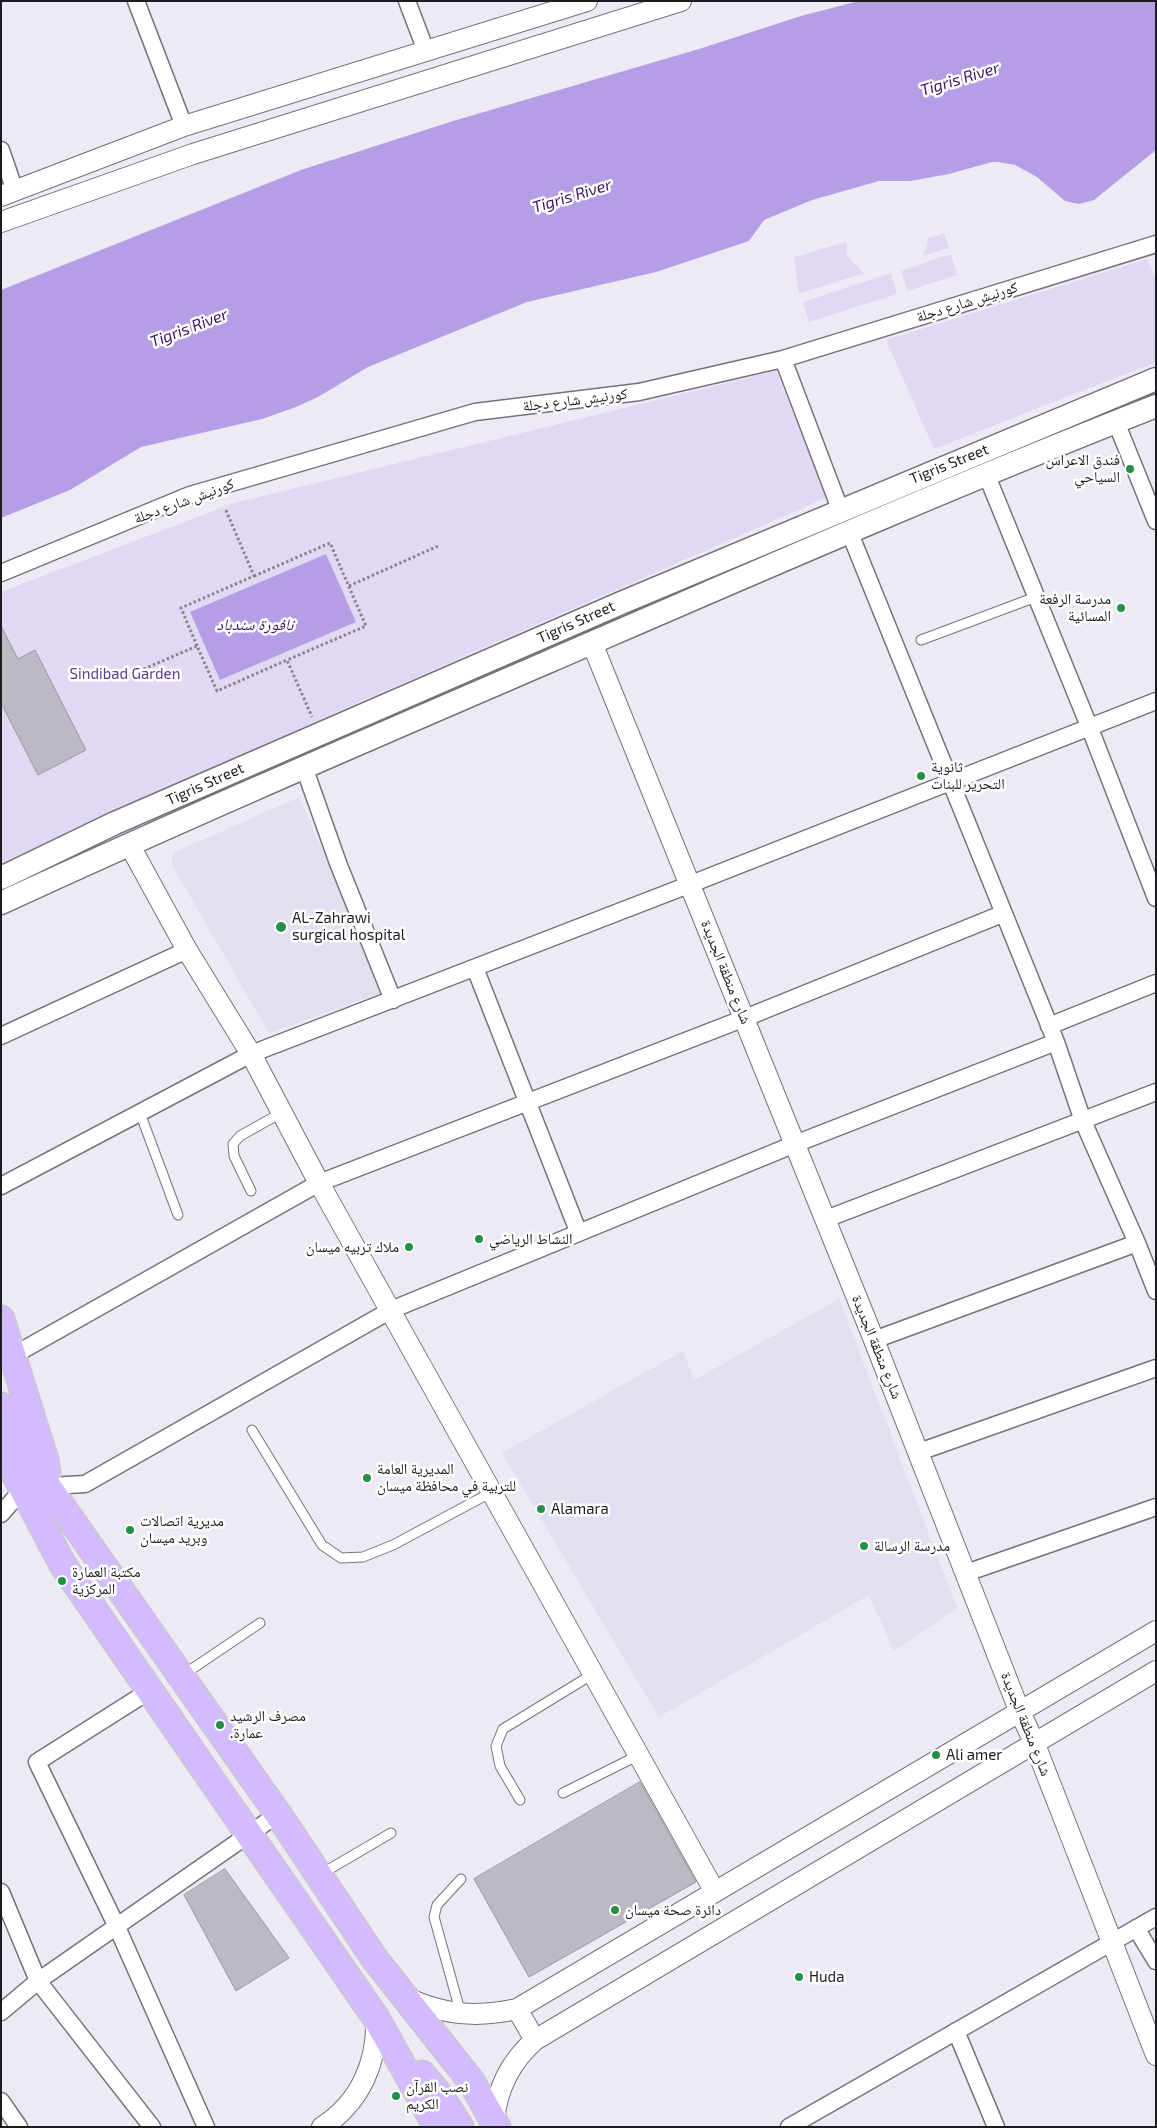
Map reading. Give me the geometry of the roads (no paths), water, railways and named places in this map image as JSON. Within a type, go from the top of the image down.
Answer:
[{"type":"main road","name":"Tigris Street","points":[[1,878],[115,823],[840,509],[1156,379]]},
{"type":"main road","name":"Tigris Street","points":[[1,903],[304,767],[849,531],[1156,406]]},
{"type":"main road","points":[[115,823],[129,844]]},
{"type":"main road","points":[[1,1319],[14,1355],[45,1460],[49,1486]]},
{"type":"main road","points":[[1,1406],[17,1437],[49,1486],[278,1814],[401,1995],[424,2038],[461,2093],[490,2125]]},
{"type":"main road","points":[[1,1448],[11,1482],[63,1565],[376,2018],[436,2127]]},
{"type":"main road","points":[[392,2046],[429,2082],[460,2127]]},
{"type":"street","points":[[136,1],[184,126]]},
{"type":"street","points":[[407,1],[426,51]]},
{"type":"street","points":[[1,150],[8,194],[184,126],[587,1]]},
{"type":"street","points":[[1,222],[193,154],[660,4],[681,1]]},
{"type":"street","name":"كورنيش شارع دجلة","points":[[1,573],[190,495],[475,412],[639,392],[783,359],[1156,244]]},
{"type":"street","points":[[783,359],[840,509]]},
{"type":"street","points":[[1116,422],[1156,520]]},
{"type":"street","points":[[987,476],[1089,726],[1156,898]]},
{"type":"street","points":[[849,531],[1002,914],[1056,1042],[1083,1121],[1138,1243],[1156,1291]]},
{"type":"street","name":"شارع منطقة الجديدة","points":[[592,642],[874,1340],[1019,1710],[1034,1742],[1113,1941],[1156,2055]]},
{"type":"street","points":[[1,1186],[251,1054],[394,1000],[1156,701]]},
{"type":"street","points":[[304,767],[338,863],[394,1000]]},
{"type":"street","points":[[129,844],[187,950],[251,1054],[319,1183],[715,1892]]},
{"type":"street","points":[[14,1355],[319,1183],[528,1100],[745,1018],[1002,914]]},
{"type":"street","points":[[1,1036],[187,950]]},
{"type":"street","points":[[475,968],[578,1231]]},
{"type":"street","points":[[1049,1026],[1156,984]]},
{"type":"street","points":[[49,1486],[85,1484],[391,1310],[578,1231],[1056,1042]]},
{"type":"street","points":[[826,1220],[1156,1092]]},
{"type":"street","points":[[874,1340],[1138,1243]]},
{"type":"street","points":[[918,1452],[1156,1368]]},
{"type":"street","points":[[1,1514],[11,1482]]},
{"type":"street","points":[[966,1573],[1156,1507]]},
{"type":"street","points":[[401,1995],[431,2008],[461,2014],[492,2014],[517,2009],[1019,1710],[1156,1631]]},
{"type":"street","points":[[490,2125],[503,2082],[516,2059],[535,2040],[1156,1671]]},
{"type":"street","points":[[149,1691],[37,1762],[117,1927],[206,2127]]},
{"type":"street","points":[[1,2012],[38,1981],[278,1814]]},
{"type":"street","points":[[1,1892],[38,1981],[152,2127]]},
{"type":"street","points":[[789,2127],[1156,1917]]},
{"type":"street","points":[[1136,1928],[1156,1961]]},
{"type":"street","points":[[517,2009],[535,2040]]},
{"type":"street","points":[[328,2125],[352,2101],[367,2076],[375,2047],[376,2018]]},
{"type":"street","points":[[956,2031],[996,2127]]},
{"type":"street","points":[[1,2101],[19,2127]]},
{"type":"lane","points":[[921,640],[1036,597]]},
{"type":"lane","points":[[140,1113],[178,1215]]},
{"type":"lane","points":[[250,1191],[234,1156],[233,1144],[240,1136],[281,1113]]},
{"type":"lane","points":[[252,1430],[322,1545],[341,1558],[363,1557],[393,1545],[492,1492]]},
{"type":"lane","points":[[181,1676],[260,1624]]},
{"type":"lane","points":[[520,1800],[500,1766],[496,1746],[503,1729],[594,1674]]},
{"type":"lane","points":[[563,1793],[639,1755]]},
{"type":"lane","points":[[319,1876],[391,1833]]},
{"type":"lane","points":[[461,1879],[437,1905],[434,1917],[461,2014]]},
{"type":"water","name":"Tigris River","points":[[859,1],[1156,1],[1156,150],[1094,200],[1079,204],[1065,201],[1037,177],[1015,165],[998,162],[910,181],[879,181],[812,200],[764,220],[749,241],[656,272],[527,302],[368,367],[318,397],[296,407],[262,419],[141,447],[70,490],[1,518],[1,290],[301,170],[453,121],[699,49],[801,16]]},
{"type":"water","name":"نافورة سندباد","points":[[326,554],[356,622],[220,680],[190,612]]},
{"type":"place","name":"فندق الاعراس السياحي","points":[[1130,469]]},
{"type":"place","name":"مدرسة الرفعة المسائية","points":[[1121,608]]},
{"type":"place","name":"ثانوية التحرير للبنات","points":[[921,776]]},
{"type":"place","name":"AL-Zahrawi surgical hospital","points":[[281,927]]},
{"type":"place","name":"النشاط الرياضي","points":[[479,1239]]},
{"type":"place","name":"ملاك تربيه ميسان","points":[[409,1247]]},
{"type":"place","name":"المديرية العامة للتربية في محافظة ميسان","points":[[367,1478]]},
{"type":"place","name":"Alamara","points":[[541,1509]]},
{"type":"place","name":"مديرية اتصالات وبريد ميسان","points":[[130,1530]]},
{"type":"place","name":"مدرسة الرسالة","points":[[864,1546]]},
{"type":"place","name":"مكتبة العمارة المركزية","points":[[62,1581]]},
{"type":"place","name":"مصرف الرشيد .عمارة","points":[[220,1725]]},
{"type":"place","name":"Ali amer","points":[[936,1755]]},
{"type":"place","name":"دائرة صحة ميسان","points":[[615,1910]]},
{"type":"place","name":"Huda","points":[[799,1977]]},
{"type":"place","name":"نصب القرآن الكريم","points":[[396,2096]]},
{"type":"park label","name":"Sindibad Garden","points":[[125,674]]}]
